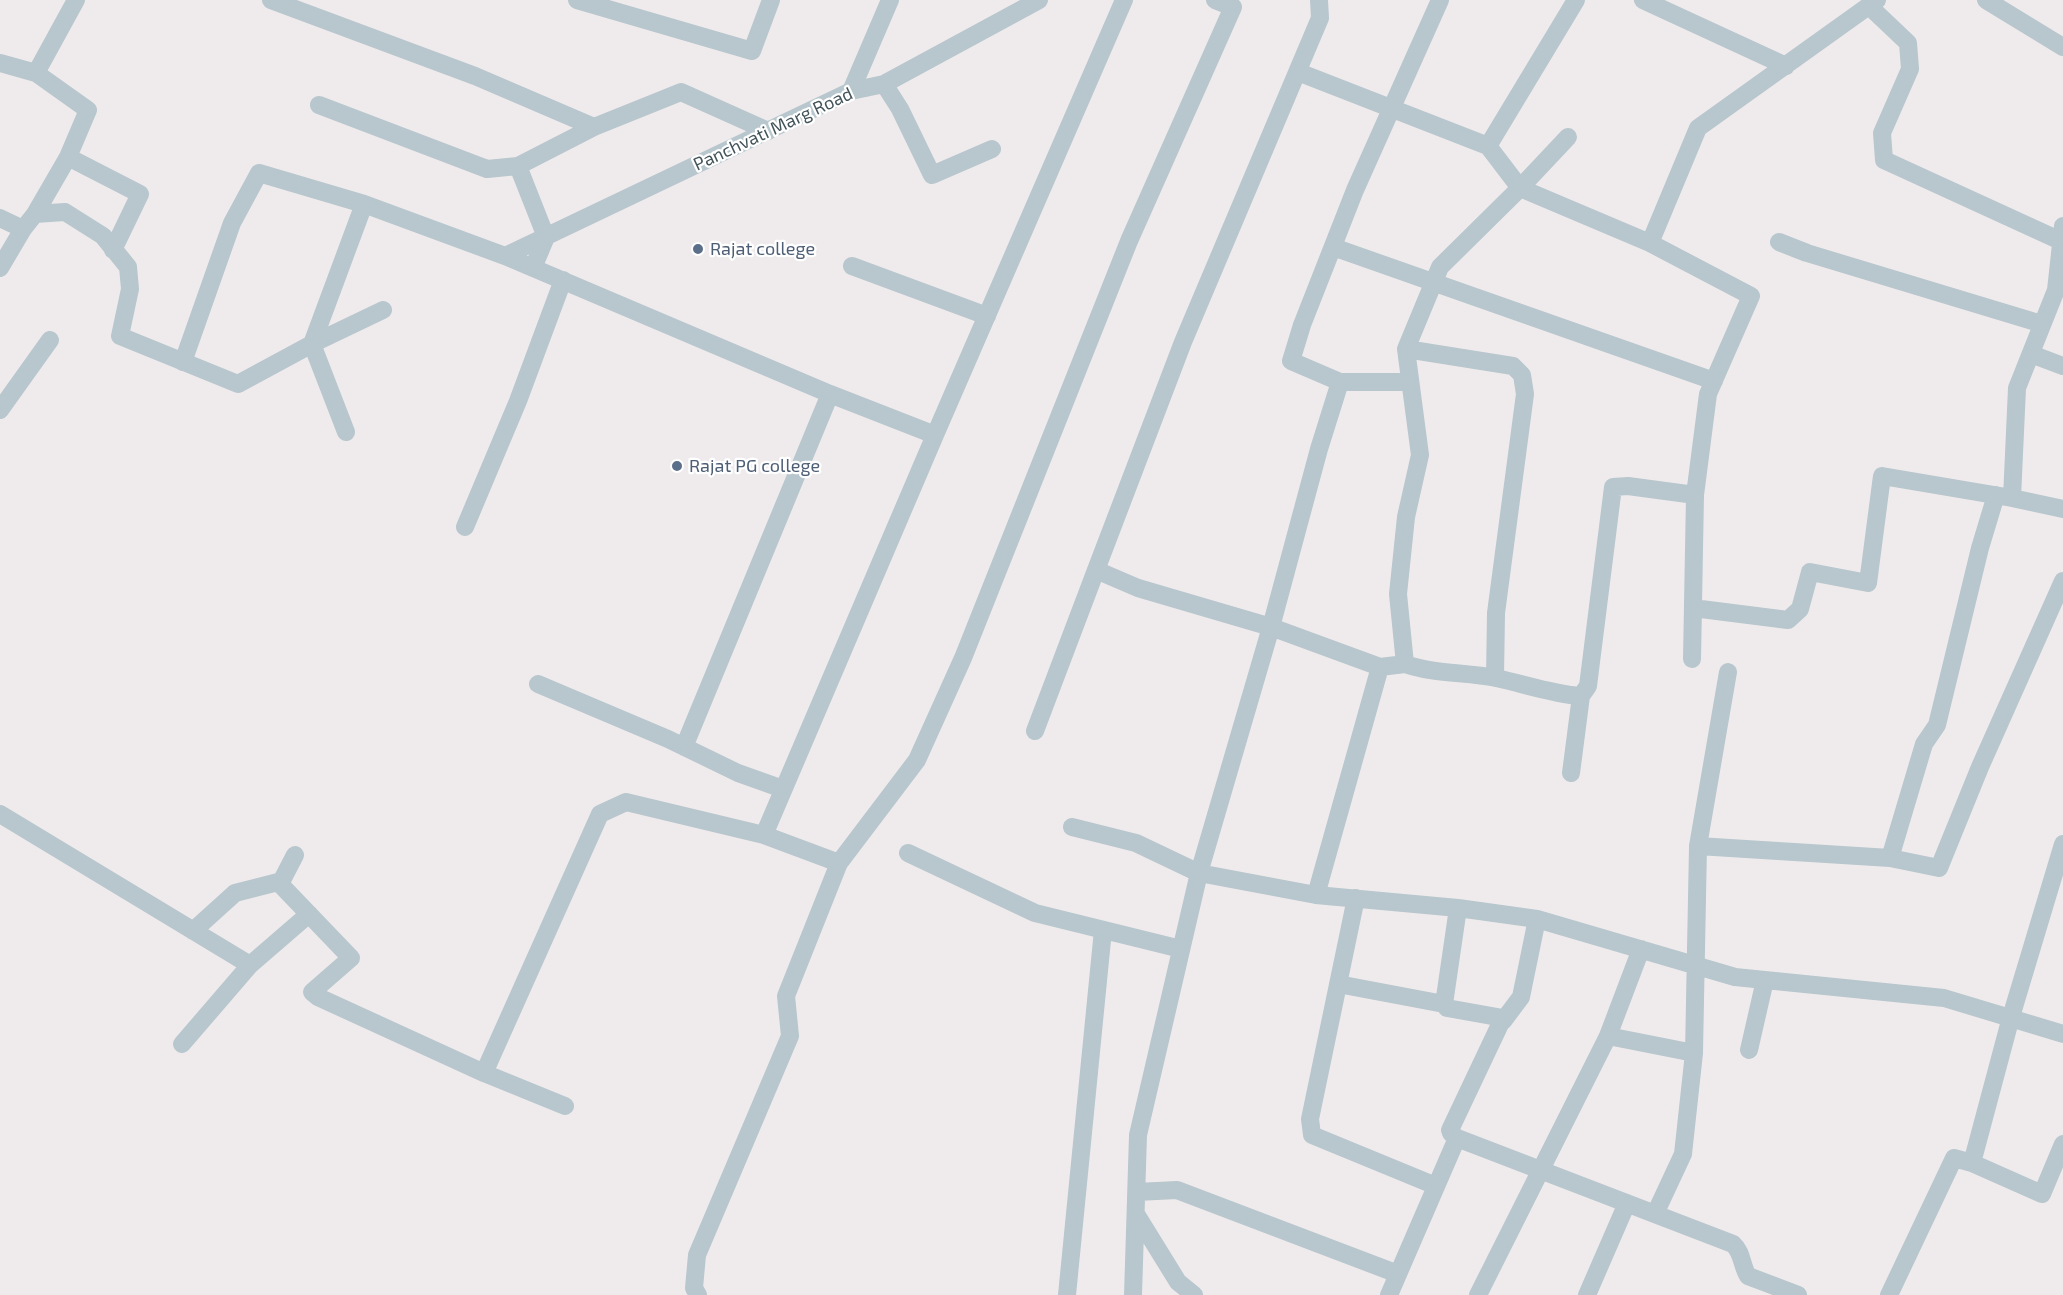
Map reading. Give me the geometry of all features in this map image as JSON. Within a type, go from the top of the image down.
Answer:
[{"type":"street","points":[[36,72],[76,0]]},
{"type":"street","points":[[271,0],[475,76],[594,127]]},
{"type":"street","points":[[578,0],[630,8],[752,51],[771,0]]},
{"type":"street","points":[[851,91],[890,0]]},
{"type":"street","name":"Panchvati Marg Road","points":[[505,256],[851,91],[884,84],[1039,0]]},
{"type":"street","points":[[764,835],[1124,0]]},
{"type":"street","points":[[698,1295],[694,1288],[697,1255],[790,1036],[786,996],[839,862],[917,760],[963,658],[1129,241],[1233,7],[1215,0]]},
{"type":"street","points":[[1035,731],[1183,342],[1320,18],[1319,0]]},
{"type":"street","points":[[1410,382],[1340,382],[1291,361],[1302,325],[1355,190],[1440,0]]},
{"type":"street","points":[[1488,146],[1576,0]]},
{"type":"street","points":[[1644,0],[1786,66]]},
{"type":"street","points":[[1986,0],[2063,46]]},
{"type":"street","points":[[1650,243],[1698,128],[1873,3],[1908,43],[1910,69],[1881,133],[1884,160],[2062,237],[2056,290],[2017,388],[2004,497],[1980,548],[1937,725],[1924,744],[1890,858]]},
{"type":"street","points":[[0,63],[36,72],[88,110],[68,157],[0,268]]},
{"type":"street","points":[[1298,72],[1488,146],[1520,188],[1650,243],[1751,296],[1708,394],[1695,495],[1692,659]]},
{"type":"street","points":[[884,84],[900,109],[932,175],[992,149]]},
{"type":"street","points":[[319,105],[487,169],[518,166],[594,127],[681,93],[768,131]]},
{"type":"street","points":[[1405,664],[1398,594],[1406,517],[1420,455],[1406,349],[1440,267],[1520,188],[1568,136]]},
{"type":"street","points":[[68,157],[140,194],[113,250]]},
{"type":"street","points":[[518,166],[546,237],[533,268]]},
{"type":"street","points":[[183,362],[232,223],[259,173],[364,204],[505,256],[830,394],[935,435]]},
{"type":"street","points":[[346,432],[312,344],[364,204]]},
{"type":"street","points":[[35,214],[65,212],[103,236],[128,267],[130,290],[120,336],[238,384],[312,344],[383,310]]},
{"type":"street","points":[[0,218],[23,230]]},
{"type":"street","points":[[1779,242],[1807,253],[2042,324]]},
{"type":"street","points":[[1333,248],[1714,381]]},
{"type":"street","points":[[852,266],[987,316]]},
{"type":"street","points":[[465,527],[518,401],[563,280]]},
{"type":"street","points":[[0,410],[50,340]]},
{"type":"street","points":[[1406,349],[1513,366],[1522,375],[1525,394],[1496,613],[1495,678]]},
{"type":"street","points":[[2031,354],[2063,366]]},
{"type":"street","points":[[1134,1295],[1138,1135],[1199,873],[1340,382]]},
{"type":"street","points":[[684,747],[830,394]]},
{"type":"street","points":[[1693,608],[1788,620],[1800,609],[1810,572],[1868,583],[1882,476],[2063,509]]},
{"type":"street","points":[[1571,773],[1581,696],[1588,686],[1613,487],[1628,486],[1695,495]]},
{"type":"street","points":[[1096,570],[1138,588],[1271,627],[1380,667],[1405,664],[1423,670],[1495,678],[1562,695],[1581,696]]},
{"type":"street","points":[[1698,846],[1890,858],[1939,868],[1980,767],[2063,581]]},
{"type":"street","points":[[1316,895],[1380,667]]},
{"type":"street","points":[[1655,1214],[1683,1154],[1694,1053],[1698,846],[1728,672]]},
{"type":"street","points":[[538,684],[738,773],[783,789]]},
{"type":"street","points":[[484,1073],[600,814],[626,802],[764,835],[839,862]]},
{"type":"street","points":[[0,814],[250,965]]},
{"type":"street","points":[[1072,827],[1136,843],[1199,873],[1316,895],[1458,908],[1537,919],[1735,977],[1944,998],[2063,1034]]},
{"type":"street","points":[[1972,1163],[2011,1017],[2063,844]]},
{"type":"street","points":[[908,853],[1035,913],[1181,949]]},
{"type":"street","points":[[295,855],[280,884],[351,958],[312,992],[318,997],[484,1073],[565,1106]]},
{"type":"street","points":[[193,931],[235,893],[282,881]]},
{"type":"street","points":[[1356,898],[1310,1119],[1312,1135],[1436,1186]]},
{"type":"street","points":[[1444,1004],[1458,908]]},
{"type":"street","points":[[182,1044],[250,965],[309,914]]},
{"type":"street","points":[[1537,919],[1521,996],[1503,1021],[1450,1130],[1451,1133],[1457,1138],[1733,1244],[1739,1249],[1748,1276],[1767,1290],[1798,1295]]},
{"type":"street","points":[[1067,1295],[1103,930]]},
{"type":"street","points":[[1478,1295],[1608,1036],[1641,949]]},
{"type":"street","points":[[1749,1050],[1765,980]]},
{"type":"street","points":[[1338,984],[1444,1004],[1447,1008],[1501,1017],[1503,1021]]},
{"type":"street","points":[[1608,1036],[1694,1053]]},
{"type":"street","points":[[1389,1295],[1457,1138]]},
{"type":"street","points":[[1888,1295],[1954,1158],[1972,1163],[2042,1194],[2063,1144]]},
{"type":"street","points":[[1137,1192],[1177,1190],[1398,1274]]},
{"type":"street","points":[[1587,1295],[1627,1203]]},
{"type":"street","points":[[1136,1214],[1178,1282],[1194,1295]]},
{"type":"place","name":"Rajat college","points":[[698,249]]},
{"type":"place","name":"Rajat PG college","points":[[677,466]]}]
